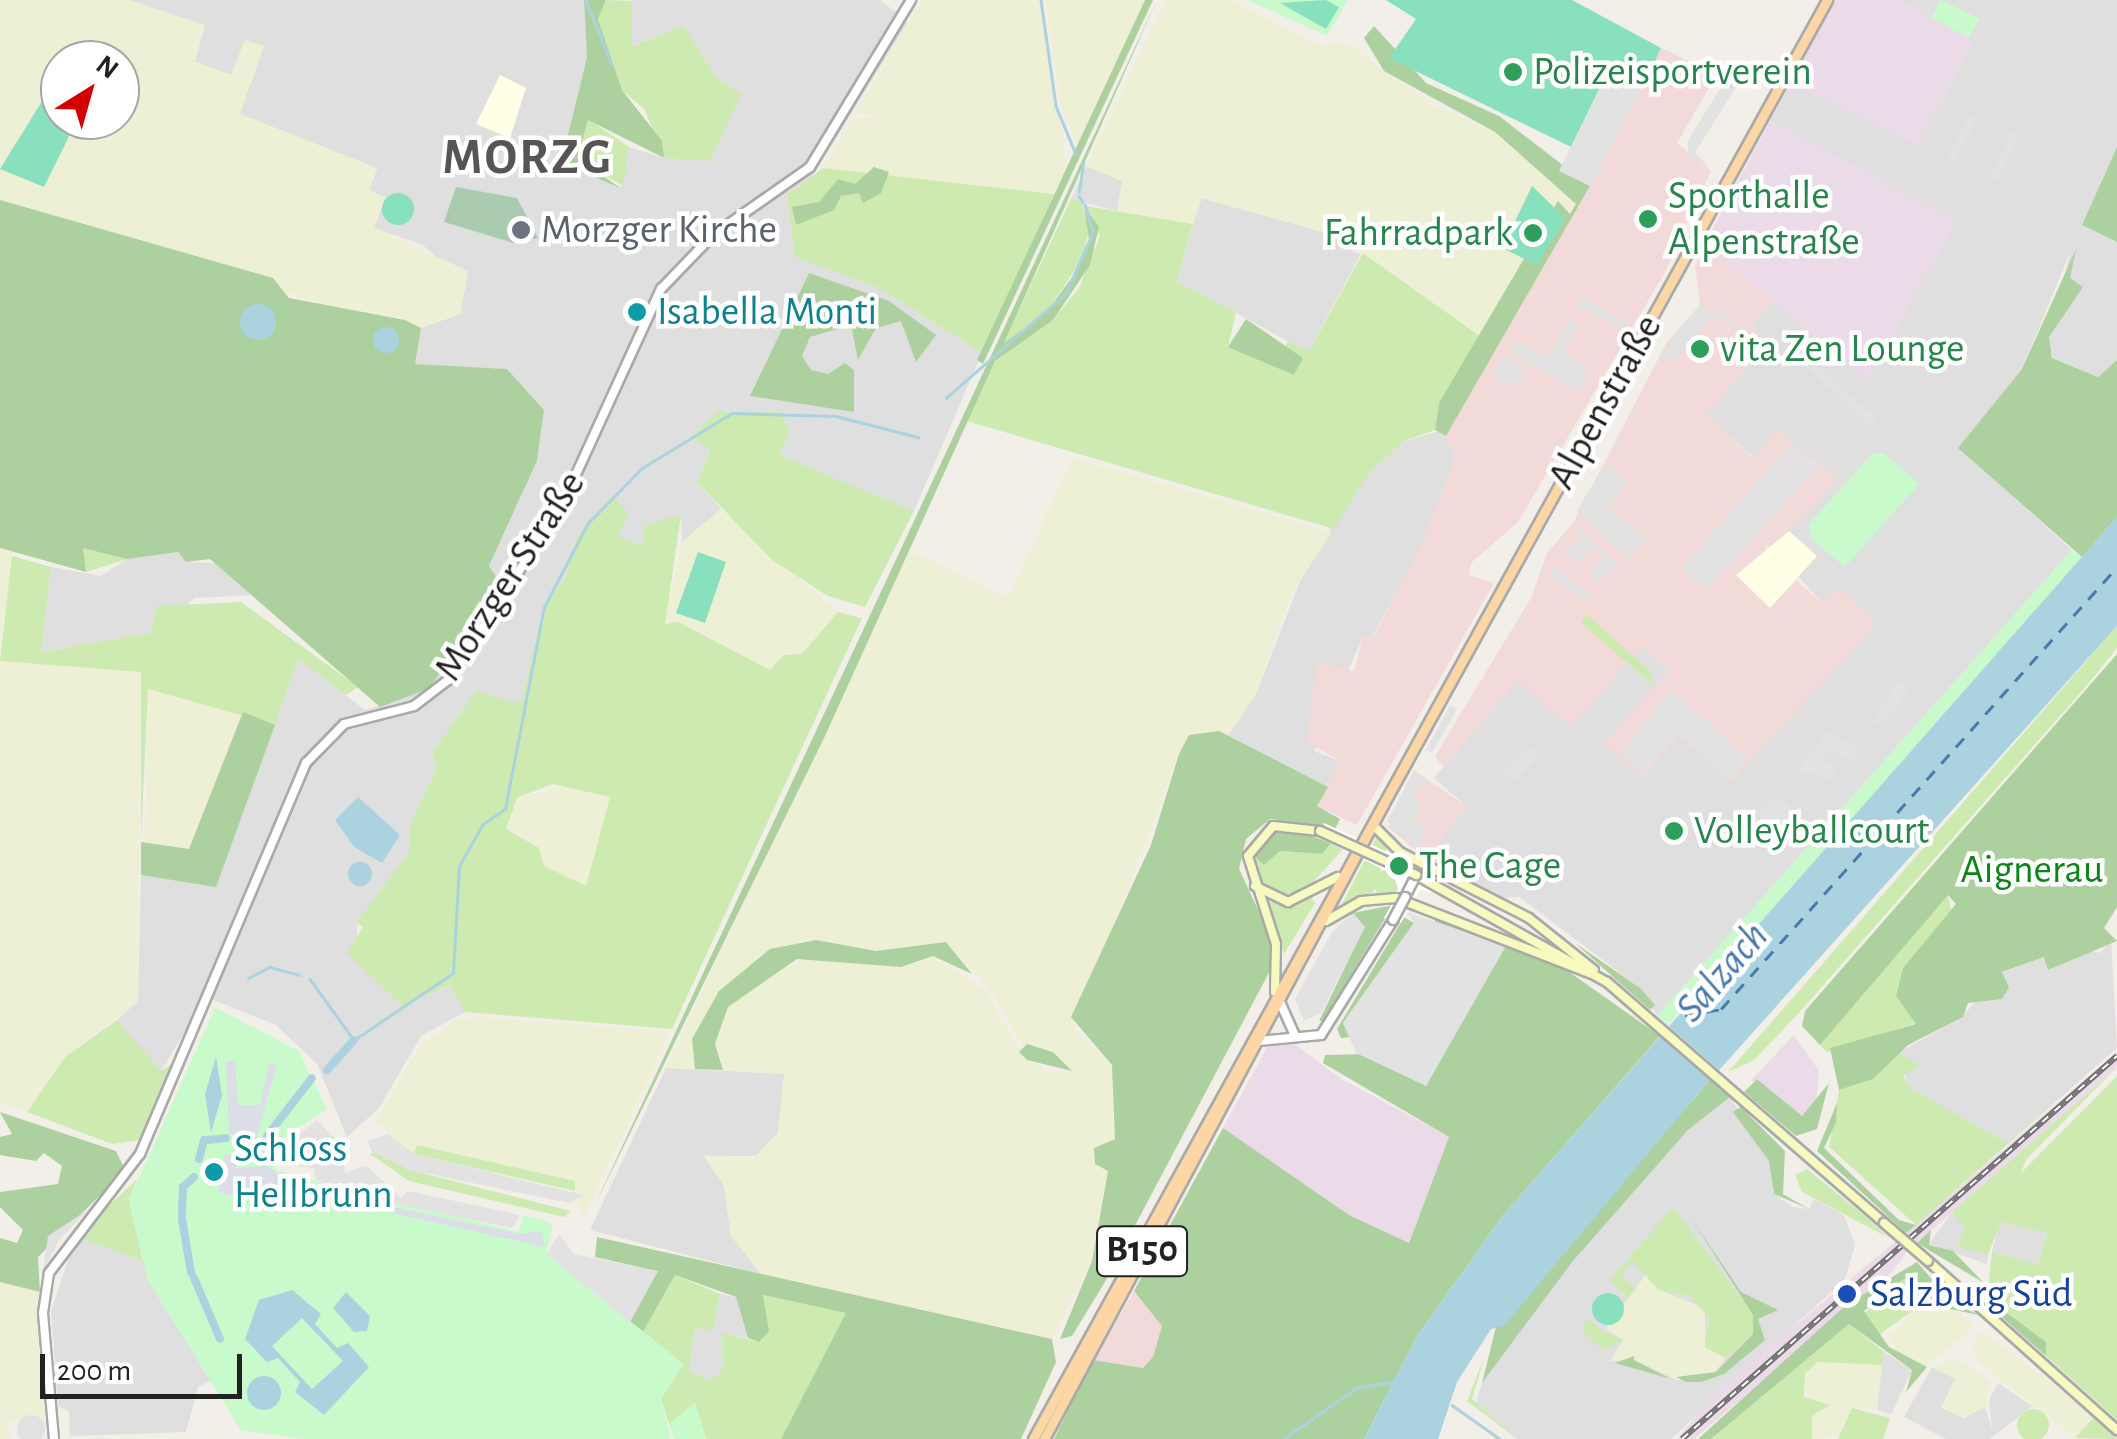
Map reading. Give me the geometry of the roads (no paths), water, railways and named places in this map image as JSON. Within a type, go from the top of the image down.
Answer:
[{"type":"main road","name":"Alpenstraße","points":[[1033,1439],[1277,997],[1338,877],[1827,0]]},
{"type":"main road","name":"Alpenstraße","points":[[1044,1439],[1259,1041],[1277,997],[1326,921],[1375,828],[1382,804]]},
{"type":"main road","points":[[1277,997],[1273,929],[1252,883],[1248,856],[1262,832],[1286,823],[1320,830],[1446,888],[1600,977]]},
{"type":"main road","points":[[1375,828],[1400,852],[1557,937],[2117,1430]]},
{"type":"main road","points":[[1252,883],[1288,902],[1338,877]]},
{"type":"main road","points":[[1326,921],[1361,901],[1396,898],[1600,977]]},
{"type":"street","name":"Morzger Straße","points":[[54,1439],[43,1313],[49,1273],[140,1154],[306,763],[344,724],[409,708],[448,680],[562,506],[662,289],[712,235],[810,168],[911,0]]},
{"type":"street","points":[[1259,1041],[1294,1034],[1312,1039],[1328,1028],[1416,875]]},
{"type":"street","points":[[1277,997],[1294,1034]]},
{"type":"water","points":[[258,304],[271,309],[276,322],[271,335],[258,340],[245,335],[240,322],[245,309]]},
{"type":"water","points":[[386,327],[395,331],[399,340],[395,349],[386,353],[377,349],[373,340],[377,331]]},
{"type":"water","name":"Salzach","points":[[2117,517],[2117,626],[1695,1097],[1504,1326],[1491,1329],[1457,1382],[1438,1439],[1364,1439],[1417,1336],[1504,1214]]},
{"type":"water","points":[[358,797],[400,835],[382,863],[354,847],[335,820]]},
{"type":"water","points":[[355,862],[365,862],[372,874],[365,886],[355,886],[348,879],[348,869]]},
{"type":"water","points":[[216,1057],[222,1095],[211,1133],[205,1094]]},
{"type":"water","points":[[292,1290],[321,1314],[315,1324],[337,1348],[348,1343],[369,1367],[324,1415],[295,1392],[300,1382],[278,1358],[267,1362],[245,1339],[259,1300]],"holes":[[[302,1318],[343,1361],[312,1389],[272,1346]]]},
{"type":"water","points":[[346,1292],[370,1316],[367,1331],[354,1332],[333,1308]]},
{"type":"water","points":[[264,1376],[276,1381],[281,1393],[276,1405],[264,1410],[252,1405],[247,1393],[252,1381]]},
{"type":"waterway","points":[[586,0],[612,65]]},
{"type":"waterway","points":[[1041,0],[1056,106],[1076,154]]},
{"type":"waterway","points":[[1079,192],[1083,163]]},
{"type":"waterway","points":[[1079,196],[1083,202]]},
{"type":"waterway","points":[[946,398],[1066,293],[1093,232],[1085,205]]},
{"type":"waterway","points":[[310,979],[354,1040],[453,973],[459,866],[483,824],[505,809],[544,607],[588,523],[642,468],[732,413],[836,416],[918,437]]},
{"type":"waterway","points":[[248,978],[270,967],[299,975]]},
{"type":"waterway","points":[[327,1070],[354,1040]]},
{"type":"waterway","points":[[267,1136],[312,1078]]},
{"type":"waterway","points":[[208,1140],[226,1138]]},
{"type":"waterway","points":[[199,1159],[204,1140]]},
{"type":"waterway","points":[[182,1214],[183,1187],[194,1177]]},
{"type":"waterway","points":[[182,1219],[191,1272]]},
{"type":"waterway","points":[[194,1278],[220,1339]]},
{"type":"waterway","points":[[1283,1439],[1358,1387],[1394,1382]]},
{"type":"waterway","points":[[1452,1405],[1500,1439]]},
{"type":"railway","points":[[1682,1439],[2117,1056]]},
{"type":"place","name":"Polizeisportverein","points":[[1513,72]]},
{"type":"place","name":"Sporthalle Alpenstraße","points":[[1648,219]]},
{"type":"place","name":"Morzger Kirche","points":[[521,230]]},
{"type":"place","name":"Fahrradpark","points":[[1533,233]]},
{"type":"place","name":"Isabella Monti","points":[[637,312]]},
{"type":"place","name":"vita Zen Lounge","points":[[1700,349]]},
{"type":"place","name":"Volleyballcourt","points":[[1674,831]]},
{"type":"place","name":"The Cage","points":[[1399,866]]},
{"type":"place","name":"Schloss Hellbrunn","points":[[214,1172]]},
{"type":"place","name":"Salzburg Süd","points":[[1847,1294]]},
{"type":"district","name":"MORZG","points":[[528,159]]},
{"type":"park label","name":"Aignerau","points":[[2032,870]]}]
